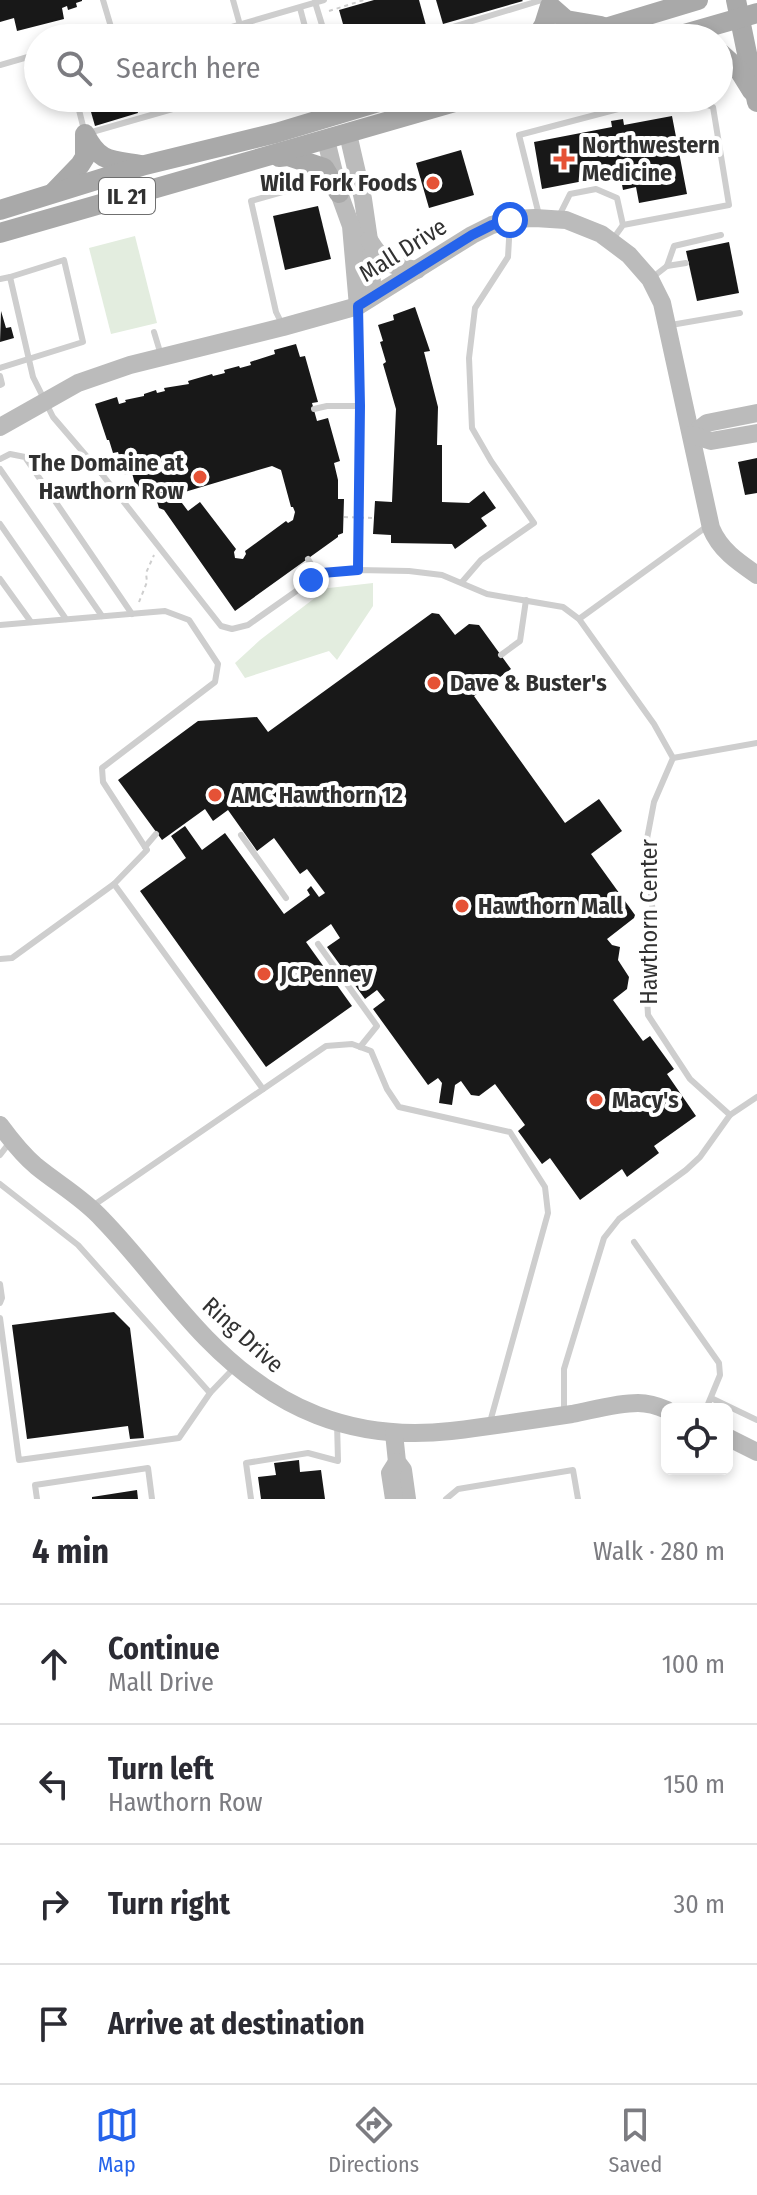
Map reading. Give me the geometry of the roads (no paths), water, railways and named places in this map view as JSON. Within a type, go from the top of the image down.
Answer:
[{"type":"main road","points":[[615,24],[674,4],[698,0]]},
{"type":"main road","points":[[547,2],[566,20],[589,24]]},
{"type":"main road","points":[[544,24],[547,2]]},
{"type":"main road","points":[[707,24],[744,10],[757,100]]},
{"type":"main road","points":[[733,65],[757,100]]},
{"type":"main road","name":"IL 21","points":[[0,233],[255,160],[324,130],[343,115],[380,124],[421,112]]},
{"type":"main road","name":"IL 21","points":[[0,210],[145,165],[324,130]]},
{"type":"main road","points":[[85,134],[92,149],[102,158],[145,165]]},
{"type":"main road","points":[[54,192],[85,157],[85,134]]},
{"type":"main road","points":[[255,160],[288,156],[324,168],[339,193]]},
{"type":"street","points":[[343,115],[363,199],[369,240],[372,283],[358,306]]},
{"type":"street","points":[[324,130],[339,193],[351,226],[358,306]]},
{"type":"street","name":"Mall Drive","points":[[0,427],[78,383],[130,365],[358,306],[492,225],[510,220],[549,219],[591,229],[612,241],[650,279],[662,303],[668,326],[710,524],[722,547],[757,575]]},
{"type":"street","points":[[369,240],[381,258],[391,266],[417,270]]},
{"type":"street","points":[[692,435],[707,423],[757,413]]},
{"type":"street","points":[[692,435],[711,441],[757,433]]},
{"type":"street","points":[[727,438],[739,443],[757,440]]},
{"type":"street","name":"Ring Drive","points":[[4,1140],[91,1207],[204,1336],[254,1382],[284,1401],[337,1423],[394,1433],[426,1433],[634,1403],[661,1408]]},
{"type":"street","points":[[394,1433],[397,1462],[403,1470],[407,1499]]},
{"type":"street","points":[[733,1440],[757,1452]]},
{"type":"street","points":[[394,1499],[390,1473],[397,1462]]},
{"type":"lane","points":[[103,0],[109,24]]},
{"type":"lane","points":[[233,0],[240,24]]},
{"type":"lane","points":[[244,24],[324,0]]},
{"type":"lane","points":[[315,2],[322,24]]},
{"type":"lane","points":[[467,24],[547,2]]},
{"type":"lane","points":[[300,8],[304,24]]},
{"type":"lane","points":[[0,65],[24,58]]},
{"type":"lane","points":[[80,112],[85,134],[162,112]]},
{"type":"lane","points":[[321,112],[324,130]]},
{"type":"lane","points":[[549,219],[519,135],[607,112]]},
{"type":"lane","points":[[612,241],[623,225],[729,205],[714,112]]},
{"type":"lane","points":[[283,327],[276,312],[251,201],[300,187]]},
{"type":"lane","points":[[549,219],[570,194],[596,189],[617,198],[623,225]]},
{"type":"lane","points":[[462,582],[481,560],[534,523],[472,428],[469,358],[475,308],[508,257],[510,220]]},
{"type":"lane","points":[[667,266],[674,246],[721,235]]},
{"type":"lane","points":[[0,279],[64,260],[83,342],[0,368]]},
{"type":"lane","points":[[650,279],[667,266],[686,263]]},
{"type":"lane","points":[[10,277],[33,377],[53,417],[221,626],[232,629],[248,625],[322,573],[358,570],[442,575],[487,594],[563,607],[579,619],[654,724],[673,758],[757,743]]},
{"type":"lane","points":[[358,306],[358,570]]},
{"type":"lane","points":[[668,326],[740,313]]},
{"type":"lane","points":[[154,332],[161,358]]},
{"type":"lane","points":[[0,376],[0,385]]},
{"type":"lane","points":[[314,409],[360,406]]},
{"type":"lane","points":[[0,459],[10,454],[25,457],[132,614]]},
{"type":"lane","points":[[101,473],[123,468]]},
{"type":"lane","points":[[0,469],[102,616]]},
{"type":"lane","points":[[0,524],[66,619]]},
{"type":"lane","points":[[579,619],[710,524]]},
{"type":"lane","points":[[308,559],[318,576]]},
{"type":"lane","points":[[0,579],[31,622]]},
{"type":"lane","points":[[501,655],[520,641],[526,600]]},
{"type":"lane","points":[[0,625],[165,611],[189,620],[218,664],[215,682],[102,768],[103,782],[147,850],[114,884],[12,958],[0,959]]},
{"type":"lane","name":"Hawthorn Center","points":[[673,758],[654,802],[646,844],[654,925],[648,1015],[690,1079],[730,1115]]},
{"type":"lane","points":[[145,847],[156,834]]},
{"type":"lane","points":[[241,835],[286,898]]},
{"type":"lane","points":[[114,884],[263,1089]]},
{"type":"lane","points":[[318,944],[377,1026],[360,1047]]},
{"type":"lane","points":[[91,1207],[326,1046],[352,1044],[371,1051],[387,1089],[399,1107],[510,1132],[545,1187],[548,1213],[489,1426]]},
{"type":"lane","points":[[563,1415],[564,1369],[604,1238],[619,1219],[700,1157],[730,1115],[757,1097]]},
{"type":"lane","points":[[0,1184],[78,1245],[210,1393]]},
{"type":"lane","points":[[634,1242],[715,1356],[720,1375],[709,1403]]},
{"type":"lane","points":[[0,1284],[0,1303]]},
{"type":"lane","points":[[0,1318],[19,1460],[179,1438],[210,1393],[236,1366]]},
{"type":"lane","points":[[711,1398],[757,1420]]},
{"type":"lane","points":[[251,1499],[246,1463],[308,1453],[338,1461],[337,1423]]},
{"type":"lane","points":[[37,1499],[35,1485],[148,1468],[152,1499]]},
{"type":"lane","points":[[446,1499],[458,1489],[573,1470],[578,1499]]},
{"type":"place","name":"Northwestern Medicine","points":[[564,159]]},
{"type":"place","name":"Wild Fork Foods","points":[[433,183]]},
{"type":"place","name":"The Domaine at Hawthorn Row","points":[[200,477]]},
{"type":"place","name":"Dave & Buster's","points":[[434,683]]},
{"type":"place","name":"AMC Hawthorn 12","points":[[215,795]]},
{"type":"place","name":"Hawthorn Mall","points":[[462,906]]},
{"type":"place","name":"JCPenney","points":[[264,974]]},
{"type":"place","name":"Macy's","points":[[596,1100]]}]
